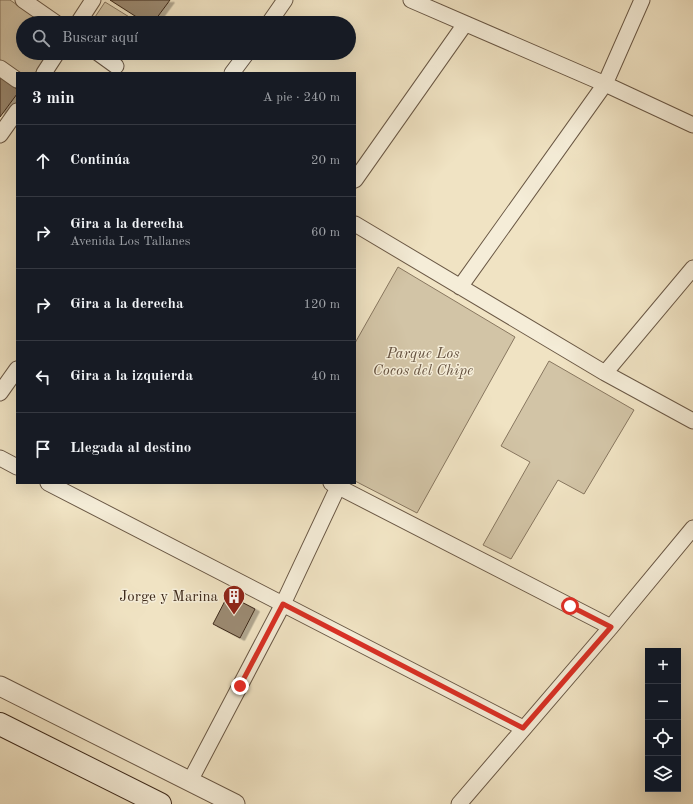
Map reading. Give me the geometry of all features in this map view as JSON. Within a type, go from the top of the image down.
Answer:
[{"type":"main road","points":[[0,724],[160,804]]},
{"type":"street","points":[[23,0],[46,16]]},
{"type":"street","points":[[83,16],[94,0]]},
{"type":"street","points":[[273,16],[285,0]]},
{"type":"street","points":[[411,0],[604,84],[693,125]]},
{"type":"street","points":[[460,287],[604,84],[642,0]]},
{"type":"street","points":[[356,179],[465,24]]},
{"type":"street","points":[[45,72],[52,60]]},
{"type":"street","points":[[108,60],[116,66]]},
{"type":"street","points":[[233,72],[242,60]]},
{"type":"street","points":[[0,68],[16,79]]},
{"type":"street","points":[[0,135],[16,112]]},
{"type":"street","points":[[356,225],[605,373],[693,421]]},
{"type":"street","points":[[605,373],[693,268]]},
{"type":"street","points":[[0,393],[16,370]]},
{"type":"street","points":[[0,458],[16,466]]},
{"type":"street","points":[[50,484],[523,728]]},
{"type":"street","points":[[190,781],[283,604],[335,485],[611,627]]},
{"type":"street","points":[[459,804],[611,627],[693,528]]},
{"type":"street","points":[[0,686],[235,804]]},
{"type":"green space","points":[[0,0],[10,0],[33,16],[16,16],[16,60],[44,60],[36,72],[16,72],[0,63]]},
{"type":"green space","points":[[105,2],[128,16],[96,16]]},
{"type":"green space","name":"Parque Los Cocos del Chipe","points":[[398,267],[515,337],[417,513],[356,482],[356,341]]},
{"type":"green space","points":[[549,361],[634,410],[584,494],[558,480],[511,559],[483,545],[530,462],[501,446]]},
{"type":"building","points":[[110,0],[170,0],[158,16],[135,16]]},
{"type":"building","points":[[0,77],[16,88],[16,95],[0,117]]},
{"type":"building","name":"Jorge y Marina","points":[[228,595],[255,609],[240,638],[213,624]]},
{"type":"place","name":"Jorge y Marina","points":[[234,616]]},
{"type":"route","points":[[240,686],[283,604],[523,728],[611,627],[570,606]]}]
